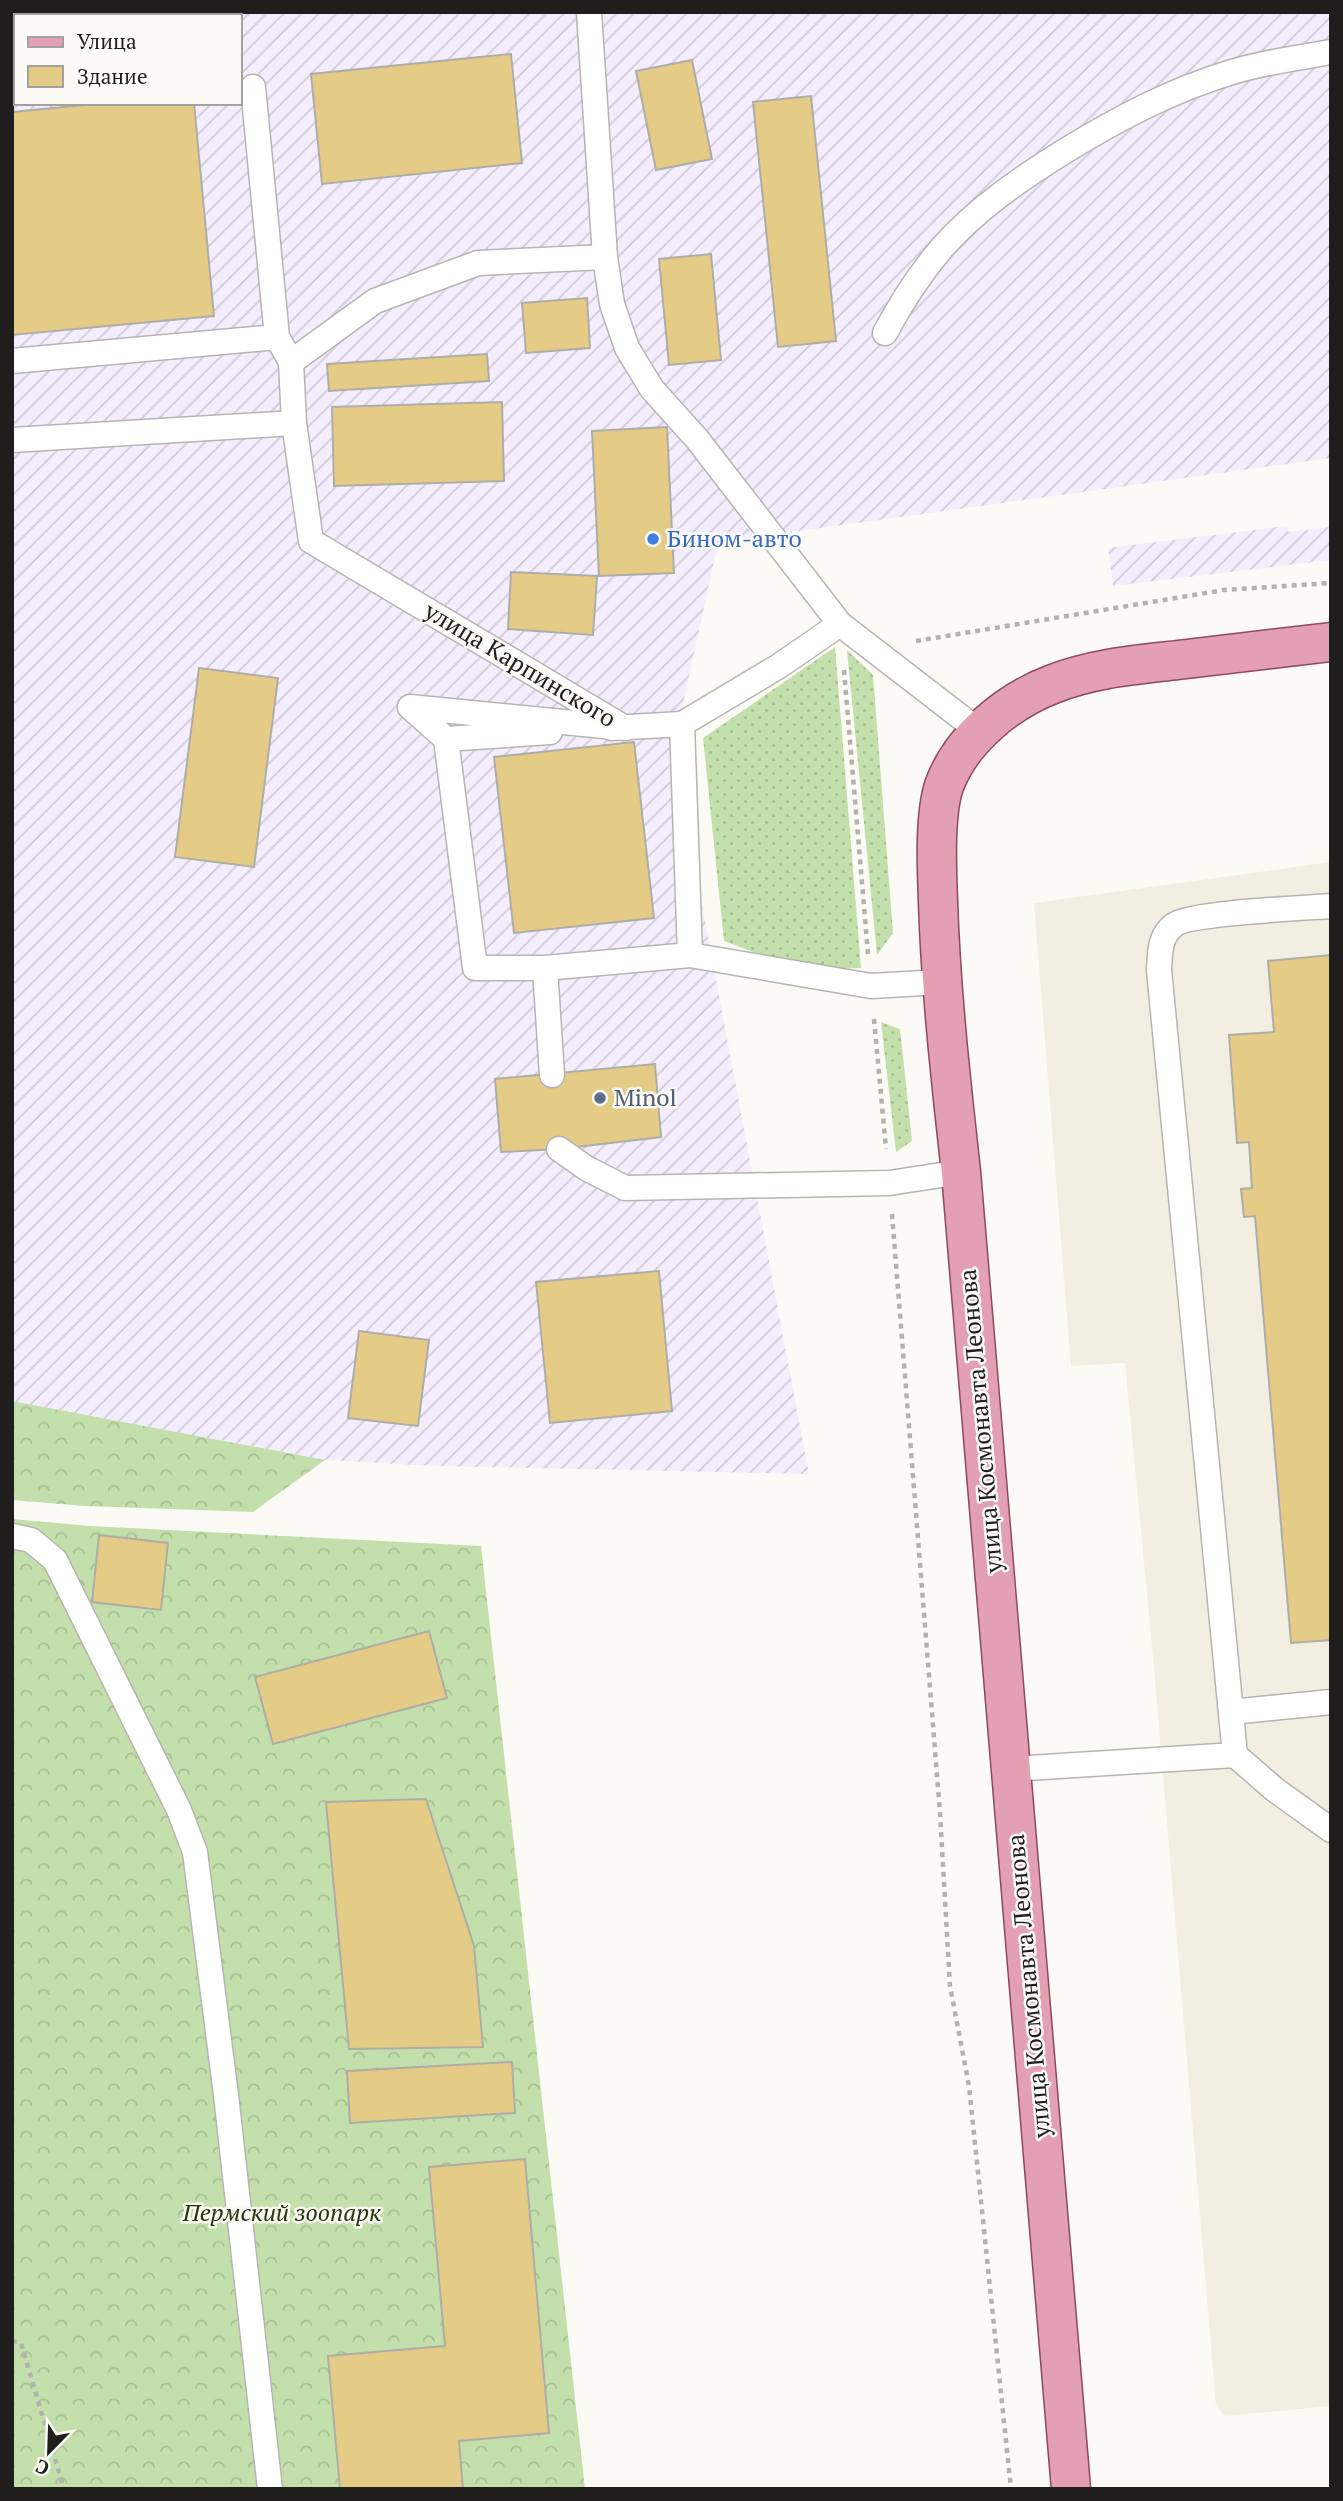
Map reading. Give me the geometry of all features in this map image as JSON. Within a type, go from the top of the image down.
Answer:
[{"type":"main road","name":"улица Космонавта Леонова","points":[[1071,2489],[961,1172],[941,982],[936,857],[944,787],[959,759],[980,732],[1005,710],[1028,695],[1055,683],[1120,667],[1331,642]]},
{"type":"lane","points":[[592,14],[605,257],[612,304],[626,348],[652,388],[697,439],[840,624],[980,732]]},
{"type":"lane","points":[[885,333],[916,280],[942,248],[996,197],[1020,179],[1110,124],[1181,89],[1259,65],[1331,52]]},
{"type":"lane","points":[[12,440],[294,423],[291,362],[277,337],[253,87]]},
{"type":"lane","points":[[291,362],[375,301],[478,263],[605,257]]},
{"type":"lane","points":[[12,362],[277,337]]},
{"type":"lane","name":"улица Карпинского","points":[[294,423],[311,541],[625,727]]},
{"type":"lane","points":[[840,624],[779,666],[682,724],[446,739],[475,968],[545,968],[690,956],[871,986],[941,982]]},
{"type":"lane","name":"улица Карпинского","points":[[446,739],[410,707],[625,727]]},
{"type":"lane","points":[[682,724],[690,956]]},
{"type":"lane","points":[[1331,906],[1200,917],[1174,924],[1161,943],[1158,970],[1235,1755],[1274,1789],[1331,1830]]},
{"type":"lane","points":[[545,968],[552,1075]]},
{"type":"lane","points":[[559,1149],[586,1168],[625,1188],[889,1183],[961,1172]]},
{"type":"lane","points":[[12,1536],[31,1541],[55,1560],[179,1810],[195,1852],[226,2095],[270,2489]]},
{"type":"lane","points":[[1231,1712],[1331,1702]]},
{"type":"lane","points":[[1010,1769],[1235,1755]]},
{"type":"path","points":[[871,647],[1224,590],[1331,583]]},
{"type":"path","points":[[840,624],[940,1813],[950,1986],[969,2086],[1011,2489]]},
{"type":"path","points":[[12,2341],[20,2343],[64,2489]]},
{"type":"shaded area","points":[[12,12],[1331,12],[1331,458],[718,542],[673,751],[809,1474],[436,1466],[325,1460],[12,1401]]},
{"type":"shaded area","points":[[1287,526],[1288,532],[1331,527],[1331,560],[1113,586],[1108,548]]},
{"type":"shaded area","points":[[1331,862],[1331,2406],[1225,2416],[1216,2406],[1154,1667],[1125,1363],[1071,1366],[1034,903]]},
{"type":"green space","points":[[835,647],[861,968],[815,969],[764,956],[724,941],[703,738]]},
{"type":"green space","points":[[847,650],[873,675],[893,933],[877,955]]},
{"type":"green space","points":[[881,1022],[900,1029],[912,1141],[896,1152]]},
{"type":"green space","points":[[12,1401],[325,1460],[253,1512],[85,1506],[12,1500]]},
{"type":"green space","name":"Пермский зоопарк","points":[[12,1519],[90,1526],[481,1546],[585,2489],[12,2489]]},
{"type":"building","points":[[12,12],[40,12],[14,14],[12,52]]},
{"type":"building","points":[[511,54],[522,163],[322,184],[311,74]]},
{"type":"building","points":[[692,60],[712,159],[656,170],[636,71]]},
{"type":"building","points":[[811,96],[836,341],[778,347],[753,102]]},
{"type":"building","points":[[85,105],[194,105],[214,316],[12,335],[12,112]]},
{"type":"building","points":[[711,254],[721,360],[669,365],[659,259]]},
{"type":"building","points":[[587,298],[590,348],[526,353],[522,303]]},
{"type":"building","points":[[487,354],[489,381],[329,391],[327,364]]},
{"type":"building","points":[[502,402],[504,481],[334,486],[332,407]]},
{"type":"building","points":[[667,427],[674,573],[599,576],[592,431]]},
{"type":"building","points":[[511,572],[597,576],[593,635],[508,629]]},
{"type":"building","points":[[199,668],[278,678],[254,867],[175,857]]},
{"type":"building","points":[[634,742],[654,918],[514,933],[494,757]]},
{"type":"building","points":[[1331,955],[1331,1640],[1291,1643],[1255,1216],[1244,1217],[1241,1189],[1252,1188],[1249,1142],[1237,1143],[1229,1035],[1274,1032],[1268,961]]},
{"type":"building","points":[[655,1064],[661,1137],[559,1149],[501,1152],[495,1079]]},
{"type":"building","points":[[659,1271],[672,1411],[550,1423],[536,1282]]},
{"type":"building","points":[[359,1331],[429,1340],[418,1426],[348,1418]]},
{"type":"building","points":[[99,1535],[168,1543],[161,1610],[92,1602]]},
{"type":"building","points":[[429,1631],[447,1698],[273,1744],[255,1677]]},
{"type":"building","points":[[426,1799],[474,1946],[483,2047],[349,2049],[326,1802]]},
{"type":"building","points":[[512,2062],[515,2113],[350,2123],[347,2071]]},
{"type":"building","points":[[525,2159],[549,2433],[459,2441],[463,2489],[340,2489],[328,2356],[445,2346],[429,2167]]},
{"type":"place","name":"Бином-авто","points":[[653,539]]},
{"type":"place","name":"Minol","points":[[600,1098]]}]
